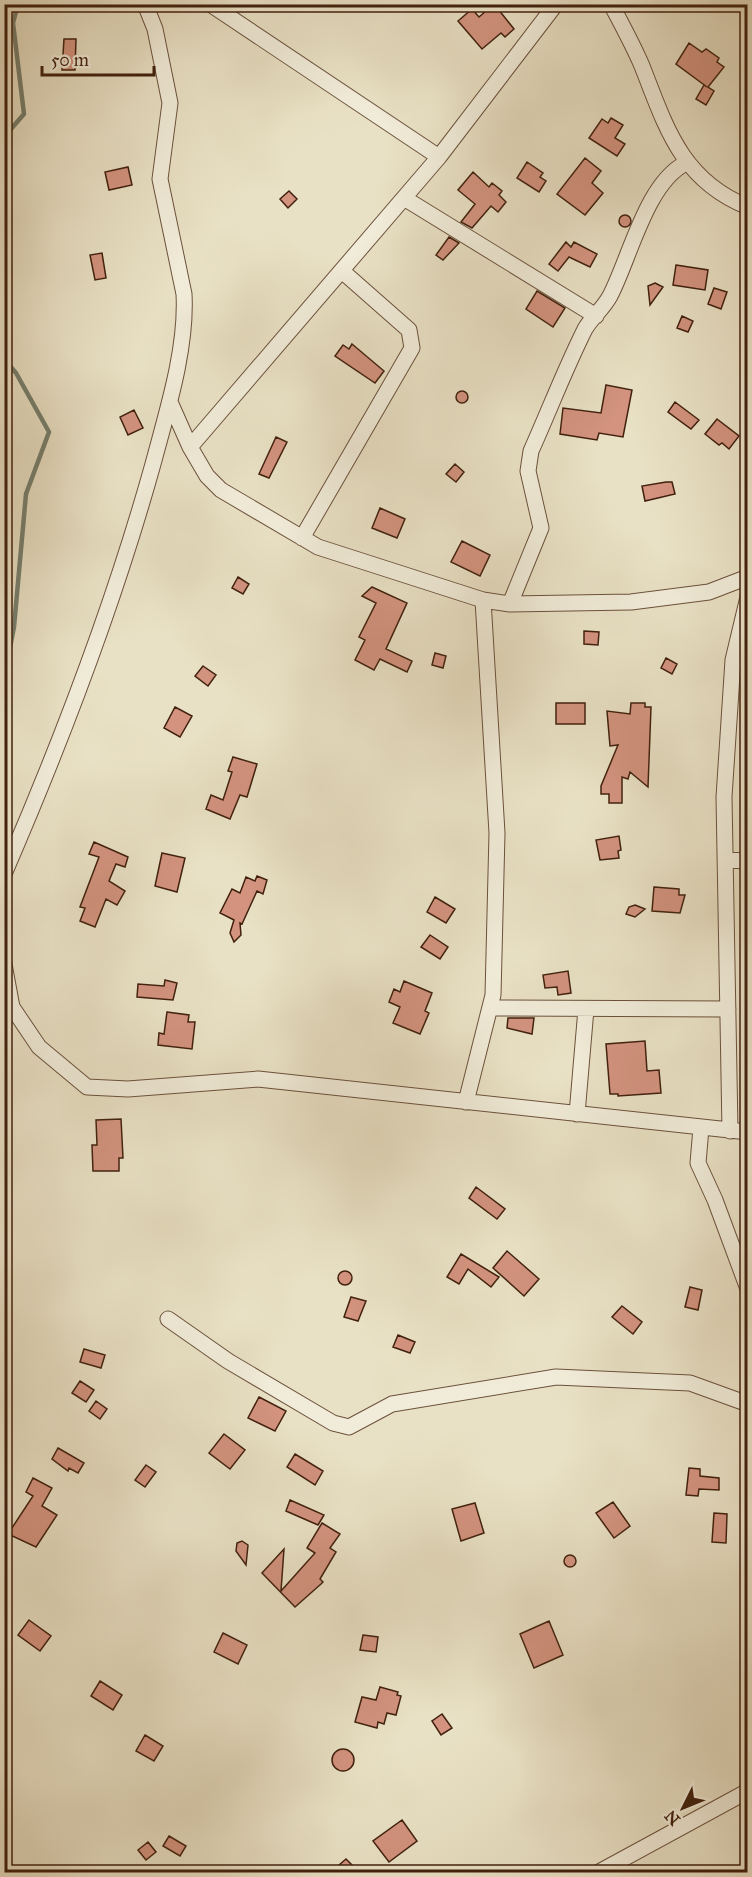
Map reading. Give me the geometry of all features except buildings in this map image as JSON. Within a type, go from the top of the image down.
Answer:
[{"type":"street","points":[[4,874],[31,813],[115,591],[170,402],[185,311],[184,294],[160,179],[170,103],[155,29],[145,4]]},
{"type":"street","points":[[210,4],[439,157]]},
{"type":"street","points":[[190,447],[439,157],[556,4]]},
{"type":"street","points":[[611,4],[631,42],[663,122],[686,163],[720,194],[747,207]]},
{"type":"street","points":[[510,604],[541,528],[528,471],[531,451],[585,329],[611,294],[630,246],[656,193],[670,175],[686,163]]},
{"type":"street","points":[[404,198],[596,316]]},
{"type":"street","points":[[303,538],[412,348],[409,330],[342,270]]},
{"type":"street","points":[[170,402],[190,447],[207,476],[221,490],[318,548],[483,600],[510,604],[631,602],[709,592],[747,577]]},
{"type":"street","points":[[730,1131],[724,797],[731,681],[747,597]]},
{"type":"street","points":[[466,1102],[491,1008],[497,833],[483,600]]},
{"type":"street","points":[[726,860],[747,861]]},
{"type":"street","points":[[4,964],[12,1007],[39,1047],[87,1087],[128,1089],[258,1079],[747,1132]]},
{"type":"street","points":[[491,1008],[728,1009]]},
{"type":"street","points":[[577,1114],[586,1009]]},
{"type":"street","points":[[701,1128],[698,1163],[715,1200],[747,1289]]},
{"type":"street","points":[[168,1319],[228,1361],[333,1423],[350,1427],[392,1404],[556,1377],[690,1383],[747,1404]]},
{"type":"street","points":[[599,1872],[747,1791]]},
{"type":"waterway","points":[[4,137],[24,114],[13,23],[18,4]]},
{"type":"waterway","points":[[4,359],[16,373],[49,432],[26,494],[14,627],[4,678]]}]
